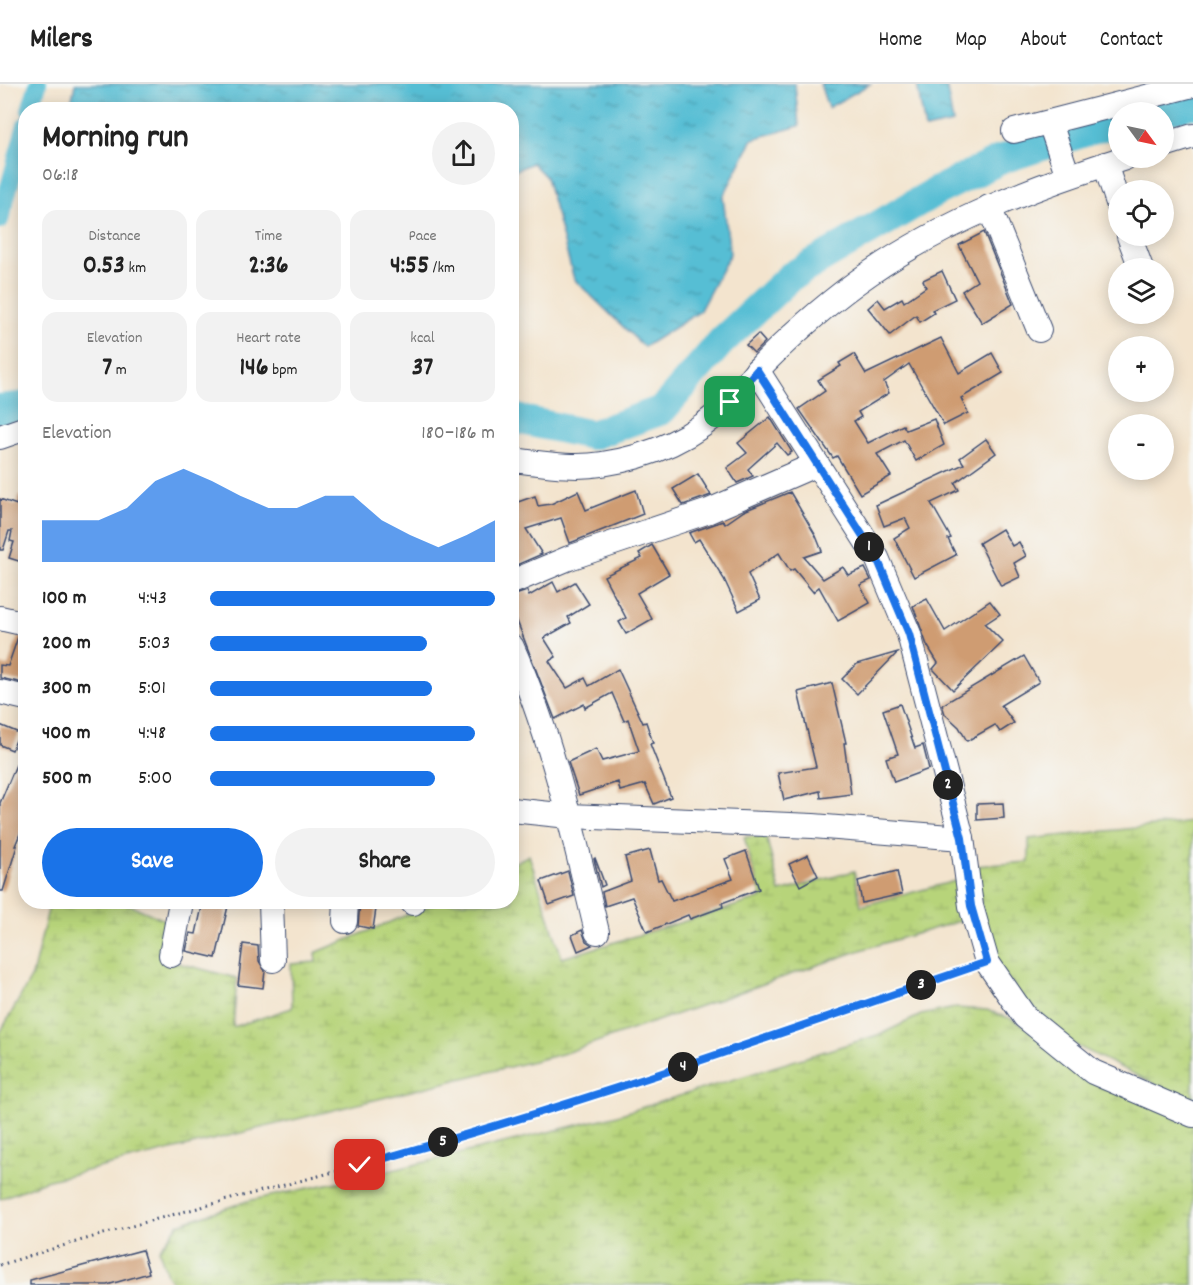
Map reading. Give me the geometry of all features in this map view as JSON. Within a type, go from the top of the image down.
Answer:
[{"type":"street","points":[[519,461],[556,465],[600,464],[659,448],[679,440],[714,416],[810,319],[869,274],[932,234],[989,207],[1059,149],[1193,86]]},
{"type":"street","points":[[1014,131],[1059,149],[1108,160]]},
{"type":"street","points":[[1174,142],[1193,136]]},
{"type":"street","points":[[989,207],[1039,330]]},
{"type":"street","points":[[757,370],[877,558],[909,634],[962,838],[971,906],[987,962],[1025,1017],[1093,1072],[1193,1115]]},
{"type":"street","points":[[0,437],[18,431]]},
{"type":"street","points":[[519,579],[569,558],[709,511],[817,464]]},
{"type":"street","points":[[519,663],[530,687],[569,816],[597,932]]},
{"type":"street","points":[[0,692],[18,696]]},
{"type":"street","points":[[519,811],[569,816],[813,826],[962,838]]},
{"type":"street","points":[[171,955],[180,909]]},
{"type":"street","points":[[271,909],[273,960]]},
{"type":"path","points":[[0,1265],[110,1230],[502,1126],[664,1074],[987,962]]},
{"type":"green space","points":[[1193,822],[1193,1103],[1073,1044],[1019,994],[997,964],[983,918],[975,866],[1029,862],[1029,839]]},
{"type":"green space","points":[[766,836],[780,892],[854,871],[861,906],[959,880],[967,919],[864,949],[562,1054],[45,1181],[0,1199],[0,1033],[32,976],[48,909],[139,909],[172,923],[166,960],[237,978],[233,1027],[292,1008],[291,964],[316,962],[315,953],[421,909],[519,909],[519,860],[529,855],[562,958],[762,898],[744,837]]},
{"type":"green space","points":[[955,1008],[987,1010],[1012,1019],[1193,1123],[1193,1285],[174,1285],[167,1275],[159,1250],[179,1224],[247,1201],[389,1171],[614,1116],[881,1034],[921,1015]]},
{"type":"water","points":[[75,84],[795,84],[799,126],[753,139],[723,197],[730,254],[699,312],[644,347],[574,279],[546,177],[532,163],[519,169],[519,102],[71,102]]},
{"type":"water","points":[[820,84],[870,84],[828,108]]},
{"type":"water","points":[[917,84],[946,84],[953,123],[925,129]]},
{"type":"building","points":[[984,232],[1013,304],[982,323],[962,291],[977,281],[959,245]]},
{"type":"building","points":[[942,271],[955,299],[932,310],[934,313],[920,322],[916,315],[890,335],[868,308],[878,299],[885,308],[902,298],[904,302],[926,287],[923,280]]},
{"type":"building","points":[[758,334],[765,342],[754,353],[746,345]]},
{"type":"building","points":[[941,338],[959,373],[992,353],[1003,373],[961,398],[968,413],[944,425],[909,364],[884,382],[889,393],[858,412],[861,417],[854,421],[868,443],[903,425],[906,430],[934,419],[944,445],[916,461],[904,440],[877,454],[891,476],[860,494],[837,456],[833,458],[799,409],[825,391],[818,380],[841,366],[839,363],[854,354],[866,374]]},
{"type":"building","points":[[770,417],[792,452],[787,455],[777,443],[748,469],[753,476],[737,483],[727,468],[747,453],[738,443]]},
{"type":"building","points":[[986,439],[996,453],[955,483],[959,490],[931,503],[951,538],[948,539],[956,555],[914,577],[894,538],[910,528],[905,518],[884,526],[876,505],[964,464],[960,458]]},
{"type":"building","points":[[698,474],[711,495],[683,505],[673,489]]},
{"type":"building","points":[[636,490],[643,514],[570,543],[561,518],[526,529],[542,554],[519,564],[519,502],[535,496],[538,506],[551,504],[578,491],[586,510]]},
{"type":"building","points":[[790,492],[816,536],[822,551],[804,557],[823,579],[843,567],[848,575],[865,568],[871,580],[860,585],[870,603],[838,621],[819,587],[813,592],[794,569],[790,571],[779,553],[748,574],[760,600],[739,611],[724,579],[699,539],[694,542],[689,533],[723,521],[725,524],[744,511]]},
{"type":"building","points":[[18,496],[18,561],[9,558],[14,542],[10,541],[12,531],[9,531],[3,550],[0,550],[0,499],[17,505]]},
{"type":"building","points":[[1002,529],[1012,546],[1019,542],[1026,556],[1014,563],[1020,577],[1001,586],[979,543]]},
{"type":"building","points":[[652,545],[669,574],[637,593],[652,619],[626,634],[619,622],[626,618],[604,576],[642,558],[639,553]]},
{"type":"building","points":[[553,582],[558,592],[575,582],[589,604],[568,617],[571,623],[544,638],[556,657],[549,661],[567,688],[585,678],[589,686],[618,669],[643,723],[646,722],[653,743],[650,744],[671,797],[654,804],[645,784],[620,791],[618,782],[579,795],[568,762],[596,749],[602,761],[639,751],[628,719],[624,721],[612,693],[585,708],[584,704],[555,719],[519,626],[519,594],[527,591],[529,596]]},
{"type":"building","points":[[927,599],[945,631],[990,601],[1000,614],[985,624],[1003,642],[953,690],[933,669],[938,663],[927,645],[913,606]]},
{"type":"building","points":[[18,637],[18,682],[0,678],[0,665],[8,666]]},
{"type":"building","points":[[898,652],[857,694],[842,679],[857,664]]},
{"type":"building","points":[[1024,656],[1039,682],[1001,705],[1014,723],[1000,732],[995,725],[967,741],[959,727],[945,714],[942,705]]},
{"type":"building","points":[[832,683],[846,743],[844,743],[851,794],[821,798],[820,791],[784,800],[778,773],[816,767],[798,692]]},
{"type":"building","points":[[900,704],[915,748],[923,745],[929,769],[894,782],[886,758],[898,754],[883,710]]},
{"type":"building","points":[[0,725],[18,733],[12,750],[0,745]]},
{"type":"building","points":[[18,760],[18,839],[3,891],[0,891],[0,803]]},
{"type":"building","points":[[1003,803],[1004,818],[977,820],[977,804]]},
{"type":"building","points":[[650,850],[658,880],[661,879],[672,901],[733,879],[725,859],[746,851],[759,889],[722,903],[723,907],[690,919],[688,915],[647,932],[632,897],[605,906],[602,892],[631,881],[625,857]]},
{"type":"building","points":[[808,855],[818,876],[800,886],[789,864]]},
{"type":"building","points":[[594,859],[605,885],[601,887]]},
{"type":"building","points":[[568,871],[574,896],[549,905],[541,881]]},
{"type":"building","points":[[897,871],[902,894],[862,903],[858,881]]},
{"type":"building","points":[[201,909],[227,909],[216,958],[186,951],[190,933],[196,934]]},
{"type":"building","points":[[359,909],[376,909],[373,929],[358,926]]},
{"type":"building","points":[[582,930],[586,941],[592,945],[578,951],[572,935]]},
{"type":"building","points":[[243,944],[258,946],[259,961],[265,971],[263,988],[238,985]]},
{"type":"building","points":[[142,1250],[149,1273],[107,1285],[30,1285],[30,1280]]},
{"type":"waterway","points":[[32,102],[38,84]]},
{"type":"waterway","points":[[1174,108],[1193,104]]},
{"type":"waterway","points":[[519,419],[592,435],[662,410],[721,342],[790,277],[935,192],[1002,159],[1108,125]]},
{"type":"waterway","points":[[0,220],[18,154]]},
{"type":"waterway","points":[[0,409],[18,407]]},
{"type":"route","points":[[360,1165],[502,1126],[652,1078],[987,962],[971,906],[962,838],[909,634],[877,558],[757,370],[730,402]]}]
